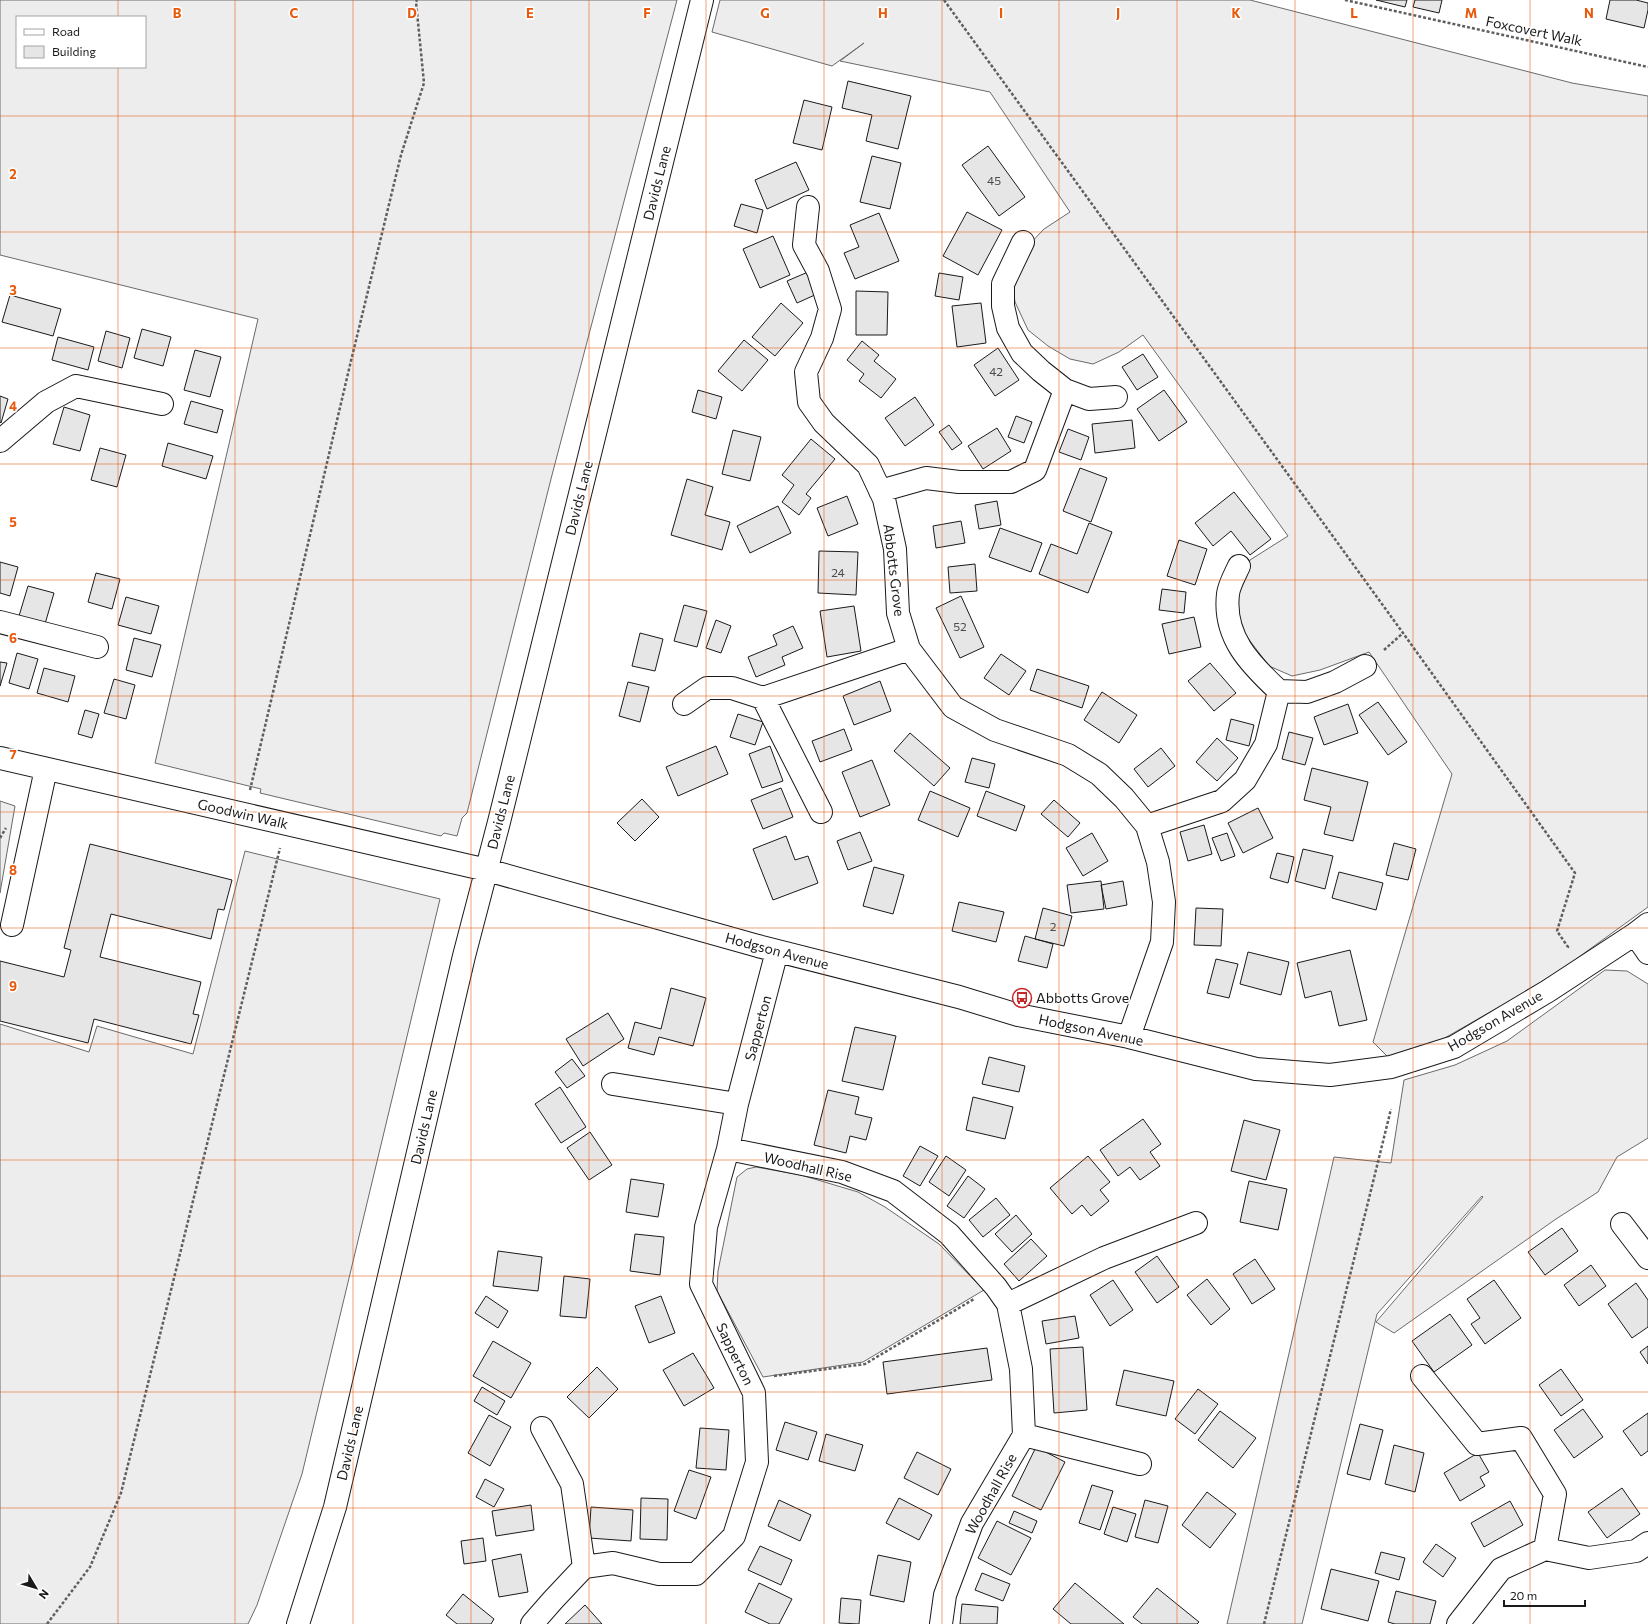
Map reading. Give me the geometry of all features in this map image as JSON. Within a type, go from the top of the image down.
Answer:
[{"type":"street","name":"Davids Lane","points":[[298,1624],[335,1508],[464,956],[487,870],[702,0]]},
{"type":"street","name":"Abbotts Grove","points":[[808,207],[804,245],[818,271],[830,309],[822,338],[806,372],[809,402],[824,423],[868,465],[884,499],[895,549],[898,613],[909,649],[953,707],[995,730],[1068,754],[1099,774],[1124,798],[1147,826],[1158,862],[1164,902],[1162,942],[1129,1037]]},
{"type":"street","points":[[1023,242],[1003,284],[1003,306],[1008,328],[1022,353],[1041,371],[1065,390],[1089,399],[1116,397]]},
{"type":"street","points":[[0,441],[46,402],[76,386],[162,404]]},
{"type":"street","points":[[880,491],[926,478],[959,482],[1011,482],[1035,470],[1065,390]]},
{"type":"street","points":[[1239,566],[1228,594],[1228,621],[1237,645],[1255,669],[1279,691],[1308,692],[1335,682],[1365,666]]},
{"type":"street","points":[[0,622],[97,647]]},
{"type":"street","points":[[684,704],[707,688],[732,688],[763,698],[909,649]]},
{"type":"street","points":[[1147,826],[1222,801],[1245,780],[1266,744],[1279,691]]},
{"type":"street","points":[[763,698],[821,812]]},
{"type":"street","name":"Goodwin Walk","points":[[0,758],[487,870]]},
{"type":"street","points":[[12,925],[46,769]]},
{"type":"street","name":"Hodgson Avenue","points":[[487,870],[777,952],[959,998],[1018,1015],[1129,1037],[1256,1069],[1330,1075],[1391,1067],[1454,1047],[1548,991],[1642,929]]},
{"type":"street","points":[[1642,929],[1648,953]]},
{"type":"street","name":"Sapperton","points":[[584,1567],[613,1563],[660,1574],[696,1574],[734,1536],[757,1462],[754,1393],[701,1284],[706,1227],[728,1150],[737,1104],[777,952]]},
{"type":"street","points":[[613,1084],[737,1104]]},
{"type":"street","name":"Woodhall Rise","points":[[728,1150],[842,1172],[893,1191],[949,1234],[1002,1295]]},
{"type":"street","points":[[1140,1464],[1024,1435],[1021,1368],[1002,1295],[1196,1223]]},
{"type":"street","points":[[1622,1224],[1648,1258]]},
{"type":"street","points":[[1422,1376],[1477,1444],[1521,1438],[1555,1494],[1545,1549]]},
{"type":"street","points":[[532,1624],[584,1567],[572,1484],[542,1428]]},
{"type":"street","name":"Woodhall Rise","points":[[941,1624],[945,1595],[972,1523],[1024,1435]]},
{"type":"street","points":[[1458,1624],[1501,1569],[1545,1549],[1589,1558],[1647,1548]]},
{"type":"path","points":[[250,790],[401,154],[424,83],[417,0]]},
{"type":"path","points":[[944,0],[1399,627],[1575,873],[1557,931],[1568,947],[1562,951]]},
{"type":"path","name":"Foxcovert Walk","points":[[1345,0],[1648,66]]},
{"type":"path","points":[[47,1624],[90,1568],[121,1493],[286,824]]},
{"type":"path","points":[[1264,1624],[1391,1110]]},
{"type":"path","points":[[747,1380],[864,1364],[1002,1295]]},
{"type":"shaded area","points":[[0,0],[677,0],[552,475],[467,813],[462,818],[457,836],[444,833],[441,836],[260,793],[261,789],[155,763],[258,319],[0,255]]},
{"type":"shaded area","points":[[720,0],[1250,0],[1572,83],[1648,96],[1648,907],[1561,970],[1513,999],[1443,1039],[1390,1059],[1373,1042],[1452,774],[1369,652],[1320,670],[1292,676],[1269,666],[1247,637],[1237,616],[1237,587],[1250,560],[1288,536],[1143,335],[1119,352],[1093,364],[1070,359],[1048,346],[1028,330],[1015,302],[1011,274],[1022,252],[1044,229],[1070,212],[990,92],[840,61],[864,43],[832,66],[712,32]]},
{"type":"shaded area","points":[[0,801],[15,806],[0,893]]},
{"type":"shaded area","points":[[245,851],[440,899],[302,1474],[257,1605],[248,1624],[0,1624],[0,1024],[89,1052],[97,1026],[193,1054]]},
{"type":"shaded area","points":[[1605,970],[1627,971],[1648,984],[1648,1138],[1617,1157],[1598,1192],[1556,1219],[1394,1333],[1376,1322],[1483,1197],[1482,1196],[1377,1314],[1302,1624],[1227,1624],[1334,1157],[1391,1163],[1404,1080],[1455,1065],[1507,1041]]},
{"type":"shaded area","points":[[756,1167],[801,1175],[858,1192],[885,1207],[939,1244],[984,1290],[863,1362],[763,1377],[717,1291],[718,1271],[737,1177],[747,1169]]},
{"type":"building","points":[[1376,0],[1407,0],[1405,7]]},
{"type":"building","points":[[1415,0],[1442,0],[1439,13],[1413,7]]},
{"type":"building","points":[[1610,0],[1636,0],[1648,3],[1644,28],[1606,19]]},
{"type":"building","points":[[848,81],[911,96],[898,149],[866,141],[872,115],[842,108]]},
{"type":"building","points":[[804,100],[832,107],[822,150],[793,143]]},
{"type":"building","points":[[988,146],[1025,197],[999,216],[962,165]]},
{"type":"building","points":[[872,156],[901,163],[890,209],[860,202]]},
{"type":"building","points":[[796,162],[809,190],[767,209],[755,180]]},
{"type":"building","points":[[741,204],[763,210],[757,233],[734,226]]},
{"type":"building","points":[[967,212],[1002,230],[978,275],[943,256]]},
{"type":"building","points":[[879,213],[899,261],[855,279],[844,253],[859,247],[850,225]]},
{"type":"building","points":[[773,236],[790,275],[760,288],[743,249]]},
{"type":"building","points":[[808,272],[817,294],[797,303],[787,281]]},
{"type":"building","points":[[939,273],[963,277],[959,300],[935,296]]},
{"type":"building","points":[[856,291],[888,292],[887,335],[856,335]]},
{"type":"building","points":[[10,295],[61,309],[53,336],[2,322]]},
{"type":"building","points":[[781,303],[803,323],[775,356],[752,337]]},
{"type":"building","points":[[981,303],[986,343],[957,347],[952,306]]},
{"type":"building","points":[[142,329],[171,337],[163,366],[134,358]]},
{"type":"building","points":[[106,331],[130,338],[122,368],[98,361]]},
{"type":"building","points":[[58,337],[94,347],[88,370],[52,360]]},
{"type":"building","points":[[744,340],[768,360],[742,391],[718,371]]},
{"type":"building","points":[[862,341],[879,355],[874,361],[896,379],[881,398],[859,381],[864,374],[847,360]]},
{"type":"building","points":[[998,348],[1019,380],[995,396],[974,365]]},
{"type":"building","points":[[195,350],[221,357],[210,397],[184,390]]},
{"type":"building","points":[[1143,354],[1158,377],[1137,390],[1122,367]]},
{"type":"building","points":[[698,390],[722,397],[716,419],[692,412]]},
{"type":"building","points":[[1164,390],[1187,422],[1159,441],[1137,409]]},
{"type":"building","points":[[0,396],[8,399],[1,423],[0,422]]},
{"type":"building","points":[[915,397],[934,425],[905,446],[885,418]]},
{"type":"building","points":[[191,401],[223,410],[217,433],[184,424]]},
{"type":"building","points":[[64,407],[90,415],[80,451],[53,444]]},
{"type":"building","points":[[1016,416],[1032,422],[1024,443],[1008,437]]},
{"type":"building","points":[[1132,420],[1135,448],[1095,453],[1092,424]]},
{"type":"building","points":[[949,425],[962,443],[952,450],[939,432]]},
{"type":"building","points":[[997,428],[1011,451],[983,469],[968,446]]},
{"type":"building","points":[[1068,429],[1089,437],[1081,460],[1059,452]]},
{"type":"building","points":[[733,430],[761,437],[750,481],[722,474]]},
{"type":"building","points":[[811,439],[835,459],[806,494],[811,498],[799,515],[782,502],[794,485],[782,475]]},
{"type":"building","points":[[168,443],[213,456],[206,479],[162,466]]},
{"type":"building","points":[[100,448],[126,455],[117,487],[91,480]]},
{"type":"building","points":[[1080,468],[1107,478],[1091,522],[1063,511]]},
{"type":"building","points":[[687,479],[713,487],[705,515],[730,522],[722,550],[671,535]]},
{"type":"building","points":[[1234,492],[1271,539],[1250,555],[1231,531],[1213,546],[1195,523]]},
{"type":"building","points":[[847,496],[858,524],[828,536],[817,508]]},
{"type":"building","points":[[997,501],[1001,525],[979,529],[975,505]]},
{"type":"building","points":[[778,506],[791,533],[750,553],[737,526]]},
{"type":"building","points":[[961,521],[965,543],[936,548],[933,526]]},
{"type":"building","points":[[1089,523],[1112,532],[1088,593],[1039,574],[1051,544],[1077,554]]},
{"type":"building","points":[[1000,528],[1042,543],[1031,572],[989,557]]},
{"type":"building","points":[[1179,540],[1207,549],[1195,585],[1167,576]]},
{"type":"building","points":[[819,551],[858,552],[856,595],[818,593]]},
{"type":"building","points":[[0,562],[18,567],[10,596],[0,593]]},
{"type":"building","points":[[975,564],[977,591],[950,593],[948,567]]},
{"type":"building","points":[[96,573],[120,579],[112,609],[88,602]]},
{"type":"building","points":[[28,586],[54,593],[45,624],[19,616]]},
{"type":"building","points":[[1162,589],[1186,592],[1184,613],[1159,610]]},
{"type":"building","points":[[961,596],[984,647],[960,658],[936,608]]},
{"type":"building","points":[[126,597],[159,606],[151,634],[118,625]]},
{"type":"building","points":[[684,605],[707,611],[697,647],[674,641]]},
{"type":"building","points":[[854,606],[861,651],[827,657],[820,611]]},
{"type":"building","points":[[1194,617],[1201,647],[1169,654],[1162,624]]},
{"type":"building","points":[[716,620],[731,626],[721,653],[706,648]]},
{"type":"building","points":[[793,626],[803,648],[782,657],[785,665],[756,677],[748,657],[777,645],[773,635]]},
{"type":"building","points":[[640,633],[663,639],[655,671],[632,666]]},
{"type":"building","points":[[134,638],[161,645],[152,677],[126,670]]},
{"type":"building","points":[[17,653],[38,659],[29,689],[9,683]]},
{"type":"building","points":[[1001,654],[1026,671],[1009,695],[984,678]]},
{"type":"building","points":[[0,662],[7,663],[0,686]]},
{"type":"building","points":[[1210,663],[1236,693],[1214,711],[1188,681]]},
{"type":"building","points":[[44,668],[75,676],[68,702],[37,693]]},
{"type":"building","points":[[1037,669],[1089,686],[1082,708],[1030,690]]},
{"type":"building","points":[[114,679],[135,685],[126,719],[104,713]]},
{"type":"building","points":[[880,681],[891,711],[854,725],[843,696]]},
{"type":"building","points":[[628,682],[649,687],[640,722],[619,716]]},
{"type":"building","points":[[1102,692],[1137,715],[1119,743],[1084,720]]},
{"type":"building","points":[[1378,702],[1407,742],[1388,755],[1359,715]]},
{"type":"building","points":[[1348,704],[1358,733],[1324,745],[1314,717]]},
{"type":"building","points":[[85,710],[99,714],[92,738],[78,734]]},
{"type":"building","points":[[738,714],[763,722],[755,745],[730,737]]},
{"type":"building","points":[[1231,719],[1254,725],[1249,746],[1226,740]]},
{"type":"building","points":[[844,729],[852,750],[820,762],[812,741]]},
{"type":"building","points":[[1289,732],[1313,738],[1305,765],[1282,759]]},
{"type":"building","points":[[910,733],[950,768],[934,786],[894,751]]},
{"type":"building","points":[[1217,738],[1238,758],[1217,781],[1196,762]]},
{"type":"building","points":[[716,746],[728,774],[678,796],[666,767]]},
{"type":"building","points":[[770,746],[783,781],[762,788],[749,754]]},
{"type":"building","points":[[1161,748],[1175,766],[1148,787],[1134,769]]},
{"type":"building","points":[[972,758],[995,764],[989,788],[965,782]]},
{"type":"building","points":[[872,760],[890,805],[860,817],[842,772]]},
{"type":"building","points":[[1312,768],[1368,782],[1353,841],[1324,834],[1331,807],[1304,800]]},
{"type":"building","points":[[781,788],[793,817],[763,829],[751,800]]},
{"type":"building","points":[[930,791],[970,808],[958,837],[918,820]]},
{"type":"building","points":[[986,791],[1025,806],[1016,831],[977,816]]},
{"type":"building","points":[[642,799],[659,817],[635,841],[617,823]]},
{"type":"building","points":[[1054,800],[1080,823],[1068,837],[1041,814]]},
{"type":"building","points":[[1258,808],[1273,838],[1243,853],[1228,823]]},
{"type":"building","points":[[1204,825],[1212,854],[1188,861],[1180,832]]},
{"type":"building","points":[[860,832],[872,861],[848,870],[837,841]]},
{"type":"building","points":[[1092,833],[1108,861],[1083,876],[1066,848]]},
{"type":"building","points":[[1227,833],[1235,856],[1221,861],[1212,838]]},
{"type":"building","points":[[786,836],[795,860],[808,856],[818,883],[773,900],[753,849]]},
{"type":"building","points":[[1394,843],[1416,849],[1408,880],[1386,875]]},
{"type":"building","points":[[90,844],[232,880],[224,910],[218,909],[211,939],[111,914],[100,957],[201,982],[193,1014],[199,1015],[191,1044],[94,1019],[88,1043],[0,1021],[0,961],[64,977],[71,950],[64,948]]},
{"type":"building","points":[[1303,849],[1333,856],[1325,889],[1295,881]]},
{"type":"building","points":[[1277,853],[1294,857],[1288,883],[1270,878]]},
{"type":"building","points":[[874,867],[904,875],[893,914],[863,906]]},
{"type":"building","points":[[1339,872],[1383,883],[1376,910],[1332,898]]},
{"type":"building","points":[[1101,881],[1104,909],[1071,913],[1067,885]]},
{"type":"building","points":[[1123,881],[1127,905],[1106,909],[1101,885]]},
{"type":"building","points":[[959,902],[1004,912],[996,942],[952,931]]},
{"type":"building","points":[[1043,908],[1072,916],[1064,946],[1035,939]]},
{"type":"building","points":[[1196,908],[1223,909],[1221,946],[1194,945]]},
{"type":"building","points":[[1025,936],[1053,944],[1047,968],[1018,961]]},
{"type":"building","points":[[1350,950],[1367,1020],[1339,1026],[1331,991],[1305,998],[1297,963]]},
{"type":"building","points":[[1248,952],[1289,962],[1281,995],[1240,984]]},
{"type":"building","points":[[1216,959],[1238,964],[1229,998],[1207,993]]},
{"type":"building","points":[[671,988],[706,998],[693,1046],[659,1037],[654,1055],[628,1048],[635,1022],[661,1029]]},
{"type":"building","points":[[608,1013],[624,1039],[583,1066],[566,1039]]},
{"type":"building","points":[[855,1027],[896,1036],[883,1090],[842,1081]]},
{"type":"building","points":[[989,1057],[1025,1066],[1019,1092],[982,1084]]},
{"type":"building","points":[[572,1059],[585,1076],[567,1088],[555,1072]]},
{"type":"building","points":[[560,1087],[586,1127],[561,1143],[535,1104]]},
{"type":"building","points":[[828,1090],[859,1097],[855,1114],[872,1118],[866,1140],[850,1136],[846,1153],[814,1145]]},
{"type":"building","points":[[973,1097],[1013,1107],[1005,1139],[966,1130]]},
{"type":"building","points":[[1143,1119],[1161,1144],[1150,1152],[1160,1166],[1140,1180],[1130,1167],[1118,1176],[1100,1150]]},
{"type":"building","points":[[1244,1120],[1280,1130],[1266,1180],[1231,1171]]},
{"type":"building","points":[[590,1132],[612,1165],[589,1180],[567,1148]]},
{"type":"building","points":[[920,1146],[938,1156],[920,1186],[903,1176]]},
{"type":"building","points":[[946,1156],[966,1170],[949,1196],[929,1182]]},
{"type":"building","points":[[1088,1156],[1110,1182],[1100,1190],[1109,1201],[1091,1216],[1082,1205],[1072,1214],[1050,1188]]},
{"type":"building","points":[[968,1176],[985,1189],[964,1218],[947,1206]]},
{"type":"building","points":[[631,1179],[664,1184],[658,1217],[626,1212]]},
{"type":"building","points":[[1249,1181],[1287,1189],[1278,1230],[1240,1222]]},
{"type":"building","points":[[996,1198],[1010,1215],[983,1237],[969,1220]]},
{"type":"building","points":[[1016,1215],[1032,1234],[1012,1252],[995,1234]]},
{"type":"building","points":[[1562,1228],[1578,1251],[1545,1275],[1528,1252]]},
{"type":"building","points":[[635,1234],[664,1237],[660,1275],[630,1271]]},
{"type":"building","points":[[1031,1239],[1047,1256],[1019,1281],[1004,1264]]},
{"type":"building","points":[[498,1251],[542,1257],[538,1291],[493,1286]]},
{"type":"building","points":[[1157,1256],[1179,1287],[1157,1303],[1135,1272]]},
{"type":"building","points":[[1255,1259],[1275,1289],[1252,1304],[1233,1274]]},
{"type":"building","points":[[1591,1265],[1606,1286],[1579,1306],[1564,1285]]},
{"type":"building","points":[[564,1276],[590,1279],[586,1318],[560,1316]]},
{"type":"building","points":[[1207,1279],[1230,1309],[1211,1325],[1187,1295]]},
{"type":"building","points":[[1113,1280],[1133,1310],[1110,1326],[1090,1295]]},
{"type":"building","points":[[1494,1280],[1521,1318],[1485,1344],[1471,1324],[1480,1318],[1467,1299]]},
{"type":"building","points":[[1636,1283],[1648,1300],[1648,1327],[1632,1338],[1608,1304]]},
{"type":"building","points":[[486,1296],[508,1311],[498,1328],[475,1313]]},
{"type":"building","points":[[661,1296],[675,1333],[649,1343],[635,1306]]},
{"type":"building","points":[[1450,1314],[1472,1345],[1434,1372],[1412,1341]]},
{"type":"building","points":[[1075,1316],[1079,1338],[1046,1344],[1042,1321]]},
{"type":"building","points":[[493,1341],[531,1363],[511,1398],[473,1376]]},
{"type":"building","points":[[1648,1346],[1648,1364],[1640,1352]]},
{"type":"building","points":[[1083,1347],[1087,1410],[1054,1413],[1050,1349]]},
{"type":"building","points":[[987,1348],[992,1380],[887,1394],[883,1362]]},
{"type":"building","points":[[693,1353],[714,1388],[684,1406],[663,1370]]},
{"type":"building","points":[[597,1367],[618,1389],[589,1418],[567,1397]]},
{"type":"building","points":[[1561,1369],[1583,1400],[1561,1416],[1539,1385]]},
{"type":"building","points":[[1124,1370],[1174,1381],[1166,1416],[1116,1405]]},
{"type":"building","points":[[482,1387],[505,1401],[497,1415],[474,1401]]},
{"type":"building","points":[[1198,1389],[1218,1404],[1195,1434],[1175,1419]]},
{"type":"building","points":[[1583,1409],[1603,1437],[1574,1458],[1554,1430]]},
{"type":"building","points":[[1220,1411],[1256,1438],[1233,1468],[1198,1440]]},
{"type":"building","points":[[1648,1413],[1648,1451],[1641,1456],[1623,1431]]},
{"type":"building","points":[[489,1415],[511,1427],[490,1466],[468,1453]]},
{"type":"building","points":[[785,1422],[817,1432],[808,1460],[776,1450]]},
{"type":"building","points":[[1360,1424],[1383,1430],[1370,1480],[1347,1474]]},
{"type":"building","points":[[700,1428],[729,1430],[726,1470],[696,1468]]},
{"type":"building","points":[[826,1434],[863,1445],[855,1471],[819,1461]]},
{"type":"building","points":[[1394,1445],[1424,1453],[1415,1492],[1385,1484]]},
{"type":"building","points":[[1036,1447],[1065,1462],[1041,1510],[1012,1496]]},
{"type":"building","points":[[917,1452],[951,1469],[938,1495],[904,1478]]},
{"type":"building","points":[[1478,1453],[1489,1472],[1480,1477],[1485,1486],[1460,1501],[1444,1473]]},
{"type":"building","points":[[689,1470],[711,1477],[696,1519],[674,1511]]},
{"type":"building","points":[[485,1479],[504,1489],[494,1507],[476,1497]]},
{"type":"building","points":[[1092,1485],[1113,1491],[1100,1530],[1079,1523]]},
{"type":"building","points":[[1622,1488],[1640,1514],[1607,1538],[1588,1512]]},
{"type":"building","points":[[1207,1492],[1236,1514],[1210,1548],[1182,1525]]},
{"type":"building","points":[[641,1498],[668,1499],[667,1540],[640,1539]]},
{"type":"building","points":[[899,1498],[932,1515],[919,1540],[886,1523]]},
{"type":"building","points":[[779,1500],[811,1515],[800,1541],[768,1526]]},
{"type":"building","points":[[1145,1500],[1168,1506],[1158,1543],[1135,1537]]},
{"type":"building","points":[[1510,1501],[1523,1525],[1484,1547],[1471,1523]]},
{"type":"building","points":[[531,1505],[534,1530],[496,1536],[492,1511]]},
{"type":"building","points":[[591,1507],[633,1510],[631,1541],[589,1538]]},
{"type":"building","points":[[1113,1507],[1136,1514],[1127,1542],[1104,1534]]},
{"type":"building","points":[[1014,1511],[1037,1521],[1032,1533],[1009,1523]]},
{"type":"building","points":[[997,1521],[1031,1538],[1011,1575],[978,1558]]},
{"type":"building","points":[[483,1538],[486,1561],[464,1564],[461,1541]]},
{"type":"building","points":[[1436,1544],[1456,1558],[1443,1577],[1423,1562]]},
{"type":"building","points":[[760,1546],[792,1560],[781,1585],[748,1570]]},
{"type":"building","points":[[1381,1552],[1405,1558],[1399,1580],[1375,1573]]},
{"type":"building","points":[[521,1554],[528,1592],[499,1597],[492,1560]]},
{"type":"building","points":[[878,1555],[911,1562],[904,1602],[870,1595]]},
{"type":"building","points":[[1331,1569],[1379,1581],[1368,1621],[1321,1609]]},
{"type":"building","points":[[982,1573],[1010,1584],[1003,1601],[975,1590]]},
{"type":"building","points":[[759,1583],[792,1599],[779,1624],[770,1624],[745,1612]]},
{"type":"building","points":[[1075,1583],[1124,1624],[1071,1624],[1053,1609]]},
{"type":"building","points":[[1157,1588],[1199,1622],[1197,1624],[1142,1624],[1133,1617]]},
{"type":"building","points":[[1396,1591],[1436,1601],[1430,1624],[1395,1624],[1388,1622]]},
{"type":"building","points":[[463,1594],[494,1619],[491,1624],[457,1624],[446,1615]]},
{"type":"building","points":[[841,1598],[861,1600],[859,1624],[839,1623]]},
{"type":"building","points":[[962,1604],[998,1607],[997,1624],[960,1624]]},
{"type":"building","points":[[585,1605],[602,1624],[565,1624]]},
{"type":"place","name":"Abbotts Grove","points":[[1022,998]]}]
